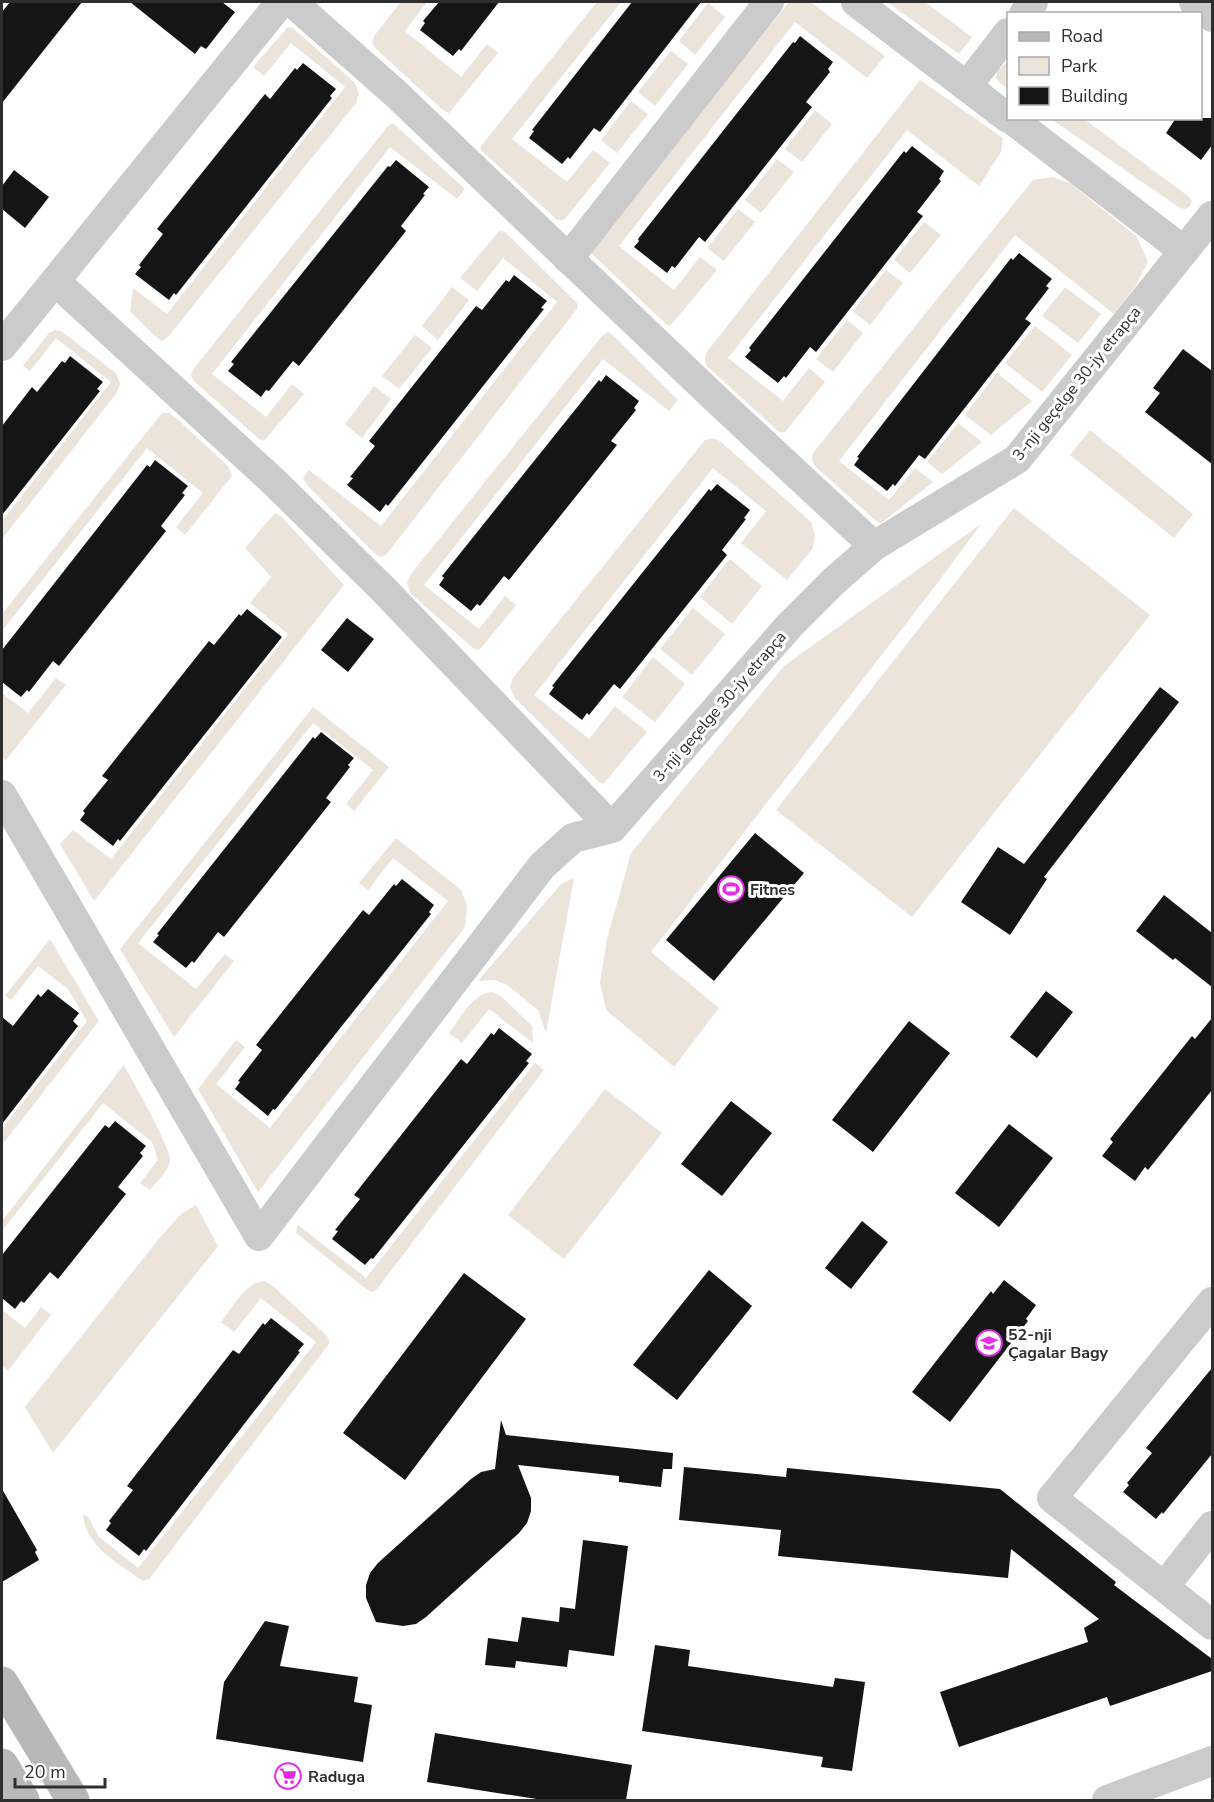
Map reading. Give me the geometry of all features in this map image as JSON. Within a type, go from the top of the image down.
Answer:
[{"type":"main road","points":[[2,1683],[73,1800]]},
{"type":"main road","points":[[2,1765],[23,1800]]},
{"type":"street","points":[[2,346],[281,2]]},
{"type":"street","points":[[292,2],[395,93],[874,546]]},
{"type":"street","points":[[568,259],[768,2]]},
{"type":"street","points":[[856,2],[1007,116]]},
{"type":"street","points":[[1194,2],[1212,17]]},
{"type":"street","points":[[967,86],[1007,34]]},
{"type":"street","points":[[1012,120],[1184,251]]},
{"type":"street","name":"3-nji geçelge 30-jy etrapça","points":[[612,828],[789,626],[834,581],[874,546],[1017,459],[1212,216]]},
{"type":"street","points":[[2,795],[259,1236],[542,866],[573,838],[612,828],[383,589],[272,480],[55,281]]},
{"type":"street","points":[[1212,1302],[1052,1498],[1212,1624]]},
{"type":"street","points":[[1164,1587],[1212,1526]]},
{"type":"street","points":[[1107,1800],[1212,1761]]},
{"type":"green space","points":[[401,2],[427,2],[405,31],[461,77],[487,44],[498,53],[449,113],[375,48],[372,42],[374,36]]},
{"type":"green space","points":[[597,2],[621,2],[512,139],[567,182],[593,150],[610,163],[561,221],[556,219],[481,150],[481,146]]},
{"type":"green space","points":[[789,2],[810,2],[885,56],[867,78],[795,22],[619,246],[674,290],[700,257],[717,270],[670,326],[593,255],[592,247]]},
{"type":"green space","points":[[887,2],[925,2],[972,37],[959,54]]},
{"type":"green space","points":[[708,3],[725,17],[695,55],[679,41]]},
{"type":"green space","points":[[288,27],[293,28],[354,82],[359,93],[356,103],[168,337],[162,341],[130,311],[133,288],[167,314],[345,87],[291,43],[264,76],[253,67]]},
{"type":"green space","points":[[671,51],[688,64],[655,106],[638,92]]},
{"type":"green space","points":[[1007,64],[1007,88],[996,78],[997,71]]},
{"type":"green space","points":[[920,80],[1003,138],[1001,152],[979,186],[907,130],[728,358],[783,401],[809,368],[825,382],[783,433],[778,431],[707,366],[706,353]]},
{"type":"green space","points":[[631,101],[648,114],[617,153],[601,140]]},
{"type":"green space","points":[[815,110],[832,124],[802,162],[785,149]]},
{"type":"green space","points":[[1052,120],[1085,120],[1188,196],[1192,201],[1190,206],[1186,209],[1180,208]]},
{"type":"green space","points":[[393,123],[465,189],[457,199],[390,147],[212,374],[266,417],[292,384],[304,394],[264,441],[259,439],[194,381],[191,375],[195,367],[388,126]]},
{"type":"green space","points":[[777,159],[794,172],[761,213],[745,200]]},
{"type":"green space","points":[[1052,177],[1071,184],[1137,237],[1148,262],[1135,287],[1114,314],[1015,235],[839,461],[889,500],[915,468],[933,482],[881,523],[876,521],[814,465],[813,453],[1033,180]]},
{"type":"green space","points":[[738,209],[755,222],[724,261],[707,248]]},
{"type":"green space","points":[[924,222],[941,235],[910,273],[894,260]]},
{"type":"green space","points":[[500,230],[505,232],[575,301],[578,305],[577,309],[386,555],[381,557],[375,554],[308,486],[303,478],[309,470],[381,526],[557,302],[503,258],[477,291],[460,278]]},
{"type":"green space","points":[[886,270],[903,283],[870,325],[853,311]]},
{"type":"green space","points":[[452,287],[469,300],[438,340],[422,326]]},
{"type":"green space","points":[[1065,287],[1101,314],[1078,343],[1042,316]]},
{"type":"green space","points":[[847,320],[863,333],[833,372],[816,359]]},
{"type":"green space","points":[[1035,326],[1072,355],[1042,392],[1005,363]]},
{"type":"green space","points":[[55,330],[61,331],[116,373],[120,384],[116,394],[2,539],[2,521],[111,382],[56,338],[30,371],[23,366],[49,333]]},
{"type":"green space","points":[[608,332],[678,400],[669,411],[603,359],[424,585],[479,629],[505,596],[516,605],[482,647],[478,650],[473,648],[411,594],[407,583],[411,574],[602,336]]},
{"type":"green space","points":[[415,335],[432,348],[399,389],[382,376]]},
{"type":"green space","points":[[997,373],[1032,401],[991,435],[965,415]]},
{"type":"green space","points":[[374,386],[391,399],[362,438],[345,424]]},
{"type":"green space","points":[[162,413],[169,413],[176,418],[228,466],[232,476],[185,535],[176,527],[203,493],[147,448],[2,631],[2,614]]},
{"type":"green space","points":[[958,423],[982,442],[942,474],[927,462]]},
{"type":"green space","points":[[1090,430],[1193,514],[1174,538],[1070,455]]},
{"type":"green space","points":[[713,438],[720,441],[811,522],[815,535],[813,548],[787,580],[741,543],[766,511],[713,468],[534,695],[589,739],[615,706],[647,732],[603,784],[515,698],[510,687],[513,678],[705,440]]},
{"type":"green space","points":[[1014,508],[1150,615],[912,917],[776,810]]},
{"type":"green space","points":[[275,513],[281,516],[344,585],[94,901],[60,844],[73,830],[111,859],[288,634],[250,603],[271,577],[245,548]]},
{"type":"green space","points":[[981,524],[651,952],[719,1008],[674,1067],[606,1010],[600,982],[607,939],[631,853],[784,666]]},
{"type":"green space","points":[[730,559],[762,586],[732,624],[700,597]]},
{"type":"green space","points":[[693,608],[725,634],[692,675],[660,649]]},
{"type":"green space","points":[[653,657],[685,684],[655,722],[622,697]]},
{"type":"green space","points":[[56,678],[66,685],[5,761],[2,754],[2,693],[28,713]]},
{"type":"green space","points":[[313,707],[389,767],[354,811],[346,804],[373,770],[313,723],[138,943],[196,989],[225,954],[234,961],[174,1037],[120,949]]},
{"type":"green space","points":[[396,838],[461,890],[467,905],[465,927],[258,1192],[198,1089],[236,1040],[245,1047],[216,1084],[270,1128],[448,901],[393,858],[368,890],[359,883]]},
{"type":"green space","points":[[574,878],[546,1033],[538,1010],[507,985],[495,980],[478,981],[561,884]]},
{"type":"green space","points":[[50,939],[99,1021],[2,1145],[2,1129],[87,1021],[68,989],[38,966],[11,1000],[5,996]]},
{"type":"green space","points":[[491,992],[501,996],[532,1026],[533,1043],[489,1009],[462,1043],[449,1033],[472,1002]]},
{"type":"green space","points":[[535,1063],[544,1070],[377,1289],[372,1292],[366,1289],[296,1233],[298,1225],[366,1278]]},
{"type":"green space","points":[[124,1065],[168,1151],[170,1159],[162,1176],[150,1190],[140,1183],[158,1160],[152,1142],[103,1103],[2,1231],[2,1221]]},
{"type":"green space","points":[[605,1089],[662,1133],[564,1259],[508,1215]]},
{"type":"green space","points":[[196,1205],[218,1246],[53,1453],[25,1407],[158,1240],[181,1214]]},
{"type":"green space","points":[[264,1281],[273,1286],[327,1336],[329,1344],[149,1579],[144,1581],[95,1544],[85,1525],[83,1514],[89,1518],[99,1537],[138,1568],[316,1342],[261,1298],[234,1332],[221,1322],[245,1291]]},
{"type":"green space","points":[[41,1307],[51,1315],[8,1371],[2,1365],[2,1310],[25,1328]]},
{"type":"building","points":[[10,2],[82,2],[2,103],[2,12]]},
{"type":"building","points":[[130,2],[222,2],[235,12],[206,49],[201,46],[195,54]]},
{"type":"building","points":[[439,2],[499,2],[461,51],[459,49],[453,56],[420,30],[425,23],[423,21]]},
{"type":"building","points":[[632,2],[701,2],[600,132],[594,128],[570,159],[568,157],[562,164],[529,138],[534,131],[532,130]]},
{"type":"building","points":[[800,36],[833,62],[828,69],[830,72],[806,102],[812,107],[705,242],[699,237],[675,268],[672,266],[667,273],[634,247],[638,239]]},
{"type":"building","points":[[303,63],[336,89],[330,96],[332,98],[176,295],[174,293],[169,300],[135,274],[141,267],[139,265],[163,234],[157,229],[265,94],[270,99],[295,68],[297,70]]},
{"type":"building","points":[[1212,118],[1212,145],[1201,160],[1166,133],[1175,120]]},
{"type":"building","points":[[912,146],[944,171],[939,179],[941,181],[917,212],[923,216],[816,352],[810,347],[786,378],[784,376],[778,383],[745,357],[751,350],[749,348],[904,151],[906,153]]},
{"type":"building","points":[[396,160],[429,187],[401,226],[406,231],[299,366],[293,361],[269,391],[266,390],[261,397],[228,371],[234,364],[231,362],[388,166],[390,167]]},
{"type":"building","points":[[14,170],[49,197],[25,228],[2,209],[2,186]]},
{"type":"building","points":[[1019,253],[1052,279],[1046,286],[1049,288],[1025,319],[1031,323],[925,459],[919,455],[895,486],[893,484],[887,491],[854,465],[859,458],[857,457],[1011,258],[1013,260]]},
{"type":"building","points":[[514,275],[547,301],[541,308],[544,309],[388,506],[386,504],[380,512],[347,485],[353,478],[350,477],[375,446],[369,441],[476,306],[482,310],[506,280],[509,282]]},
{"type":"building","points":[[1183,349],[1212,371],[1212,464],[1145,412],[1160,393],[1153,388]]},
{"type":"building","points":[[70,356],[103,382],[97,389],[100,391],[2,515],[2,426],[32,387],[37,392],[62,361],[65,363]]},
{"type":"building","points":[[606,375],[639,401],[634,408],[636,410],[611,441],[617,445],[509,580],[504,576],[480,606],[477,604],[471,611],[439,585],[444,578],[442,576],[599,380],[601,382]]},
{"type":"building","points":[[155,460],[188,486],[182,493],[185,495],[161,526],[166,531],[59,666],[53,661],[29,692],[27,690],[21,697],[2,682],[2,650],[147,465],[150,467]]},
{"type":"building","points":[[717,484],[750,510],[744,518],[746,519],[722,550],[727,555],[620,689],[614,684],[589,715],[587,713],[582,720],[549,694],[554,687],[552,686],[709,489],[711,491]]},
{"type":"building","points":[[247,609],[282,637],[120,841],[118,839],[113,846],[80,820],[85,813],[83,811],[108,780],[102,776],[209,641],[214,645],[239,614],[241,616]]},
{"type":"building","points":[[347,618],[374,639],[348,672],[321,650]]},
{"type":"building","points":[[1160,687],[1179,702],[1044,877],[1047,879],[1010,935],[961,902],[998,847],[1024,864]]},
{"type":"building","points":[[321,732],[354,758],[348,765],[350,767],[326,798],[331,802],[224,937],[218,932],[194,963],[192,961],[186,968],[153,942],[159,935],[157,934],[313,737],[315,739]]},
{"type":"building","points":[[755,833],[804,873],[714,981],[666,940]]},
{"type":"building","points":[[402,879],[434,905],[429,912],[431,914],[268,1116],[235,1089],[240,1082],[238,1081],[262,1050],[256,1045],[363,910],[369,915],[394,884],[396,886]]},
{"type":"building","points":[[1164,895],[1212,933],[1212,987],[1136,931]]},
{"type":"building","points":[[48,989],[79,1013],[73,1021],[78,1026],[2,1124],[2,1017],[13,1026],[38,994],[41,997]]},
{"type":"building","points":[[1046,991],[1073,1012],[1037,1058],[1010,1037]]},
{"type":"building","points":[[1212,1018],[1212,1090],[1148,1170],[1145,1167],[1135,1181],[1102,1156],[1113,1142],[1110,1139],[1192,1036],[1195,1039]]},
{"type":"building","points":[[909,1021],[950,1053],[873,1152],[832,1120]]},
{"type":"building","points":[[499,1028],[532,1054],[526,1061],[529,1063],[373,1259],[371,1258],[365,1265],[332,1239],[338,1231],[335,1230],[360,1199],[354,1195],[461,1059],[467,1064],[491,1033],[494,1035]]},
{"type":"building","points":[[731,1101],[772,1133],[722,1196],[681,1164]]},
{"type":"building","points":[[115,1121],[146,1146],[140,1153],[143,1156],[118,1187],[126,1194],[58,1279],[50,1272],[24,1303],[21,1301],[15,1309],[2,1298],[2,1255],[105,1125],[109,1128]]},
{"type":"building","points":[[1009,1124],[1053,1158],[999,1227],[955,1193]]},
{"type":"building","points":[[862,1221],[888,1242],[851,1289],[825,1268]]},
{"type":"building","points":[[709,1270],[752,1306],[677,1400],[633,1365]]},
{"type":"building","points":[[464,1273],[526,1319],[405,1480],[343,1433]]},
{"type":"building","points":[[1004,1280],[1036,1305],[1026,1319],[1028,1321],[950,1422],[912,1392],[991,1291],[993,1294]]},
{"type":"building","points":[[271,1318],[304,1344],[298,1351],[300,1352],[146,1551],[144,1549],[139,1556],[106,1530],[111,1523],[109,1521],[133,1490],[127,1486],[233,1350],[239,1354],[263,1323],[265,1325]]},
{"type":"building","points":[[1212,1368],[1212,1454],[1163,1514],[1162,1512],[1156,1519],[1123,1492],[1129,1485],[1127,1483],[1152,1453],[1146,1448]]},
{"type":"building","points":[[501,1420],[506,1435],[673,1453],[672,1469],[663,1469],[661,1487],[619,1482],[619,1476],[518,1465],[531,1498],[531,1511],[527,1523],[519,1533],[416,1624],[403,1626],[376,1622],[366,1598],[366,1585],[370,1573],[378,1563],[471,1479],[481,1472],[495,1469]]},
{"type":"building","points":[[684,1467],[786,1477],[787,1468],[1000,1489],[1116,1582],[1114,1585],[1212,1659],[1212,1671],[1110,1706],[1107,1697],[959,1747],[940,1692],[1088,1642],[1084,1628],[1099,1619],[1011,1549],[1008,1578],[778,1556],[781,1530],[679,1520]]},
{"type":"building","points":[[2,1489],[37,1550],[35,1552],[39,1560],[2,1582]]},
{"type":"building","points":[[583,1540],[628,1546],[614,1656],[569,1650],[567,1667],[516,1661],[515,1668],[485,1665],[488,1638],[518,1642],[522,1617],[559,1622],[560,1607],[575,1609]]},
{"type":"building","points":[[265,1621],[289,1626],[280,1666],[358,1677],[354,1702],[372,1705],[363,1762],[216,1739],[224,1682]]},
{"type":"building","points":[[655,1645],[690,1650],[688,1666],[833,1687],[835,1678],[865,1682],[852,1771],[821,1767],[823,1757],[642,1731]]},
{"type":"building","points":[[435,1733],[632,1765],[626,1800],[543,1800],[427,1782]]},
{"type":"place","name":"Fitnes","points":[[731,889]]},
{"type":"place","name":"52-nji Çagalar Bagy","points":[[989,1343]]},
{"type":"place","name":"Raduga","points":[[288,1776]]}]
